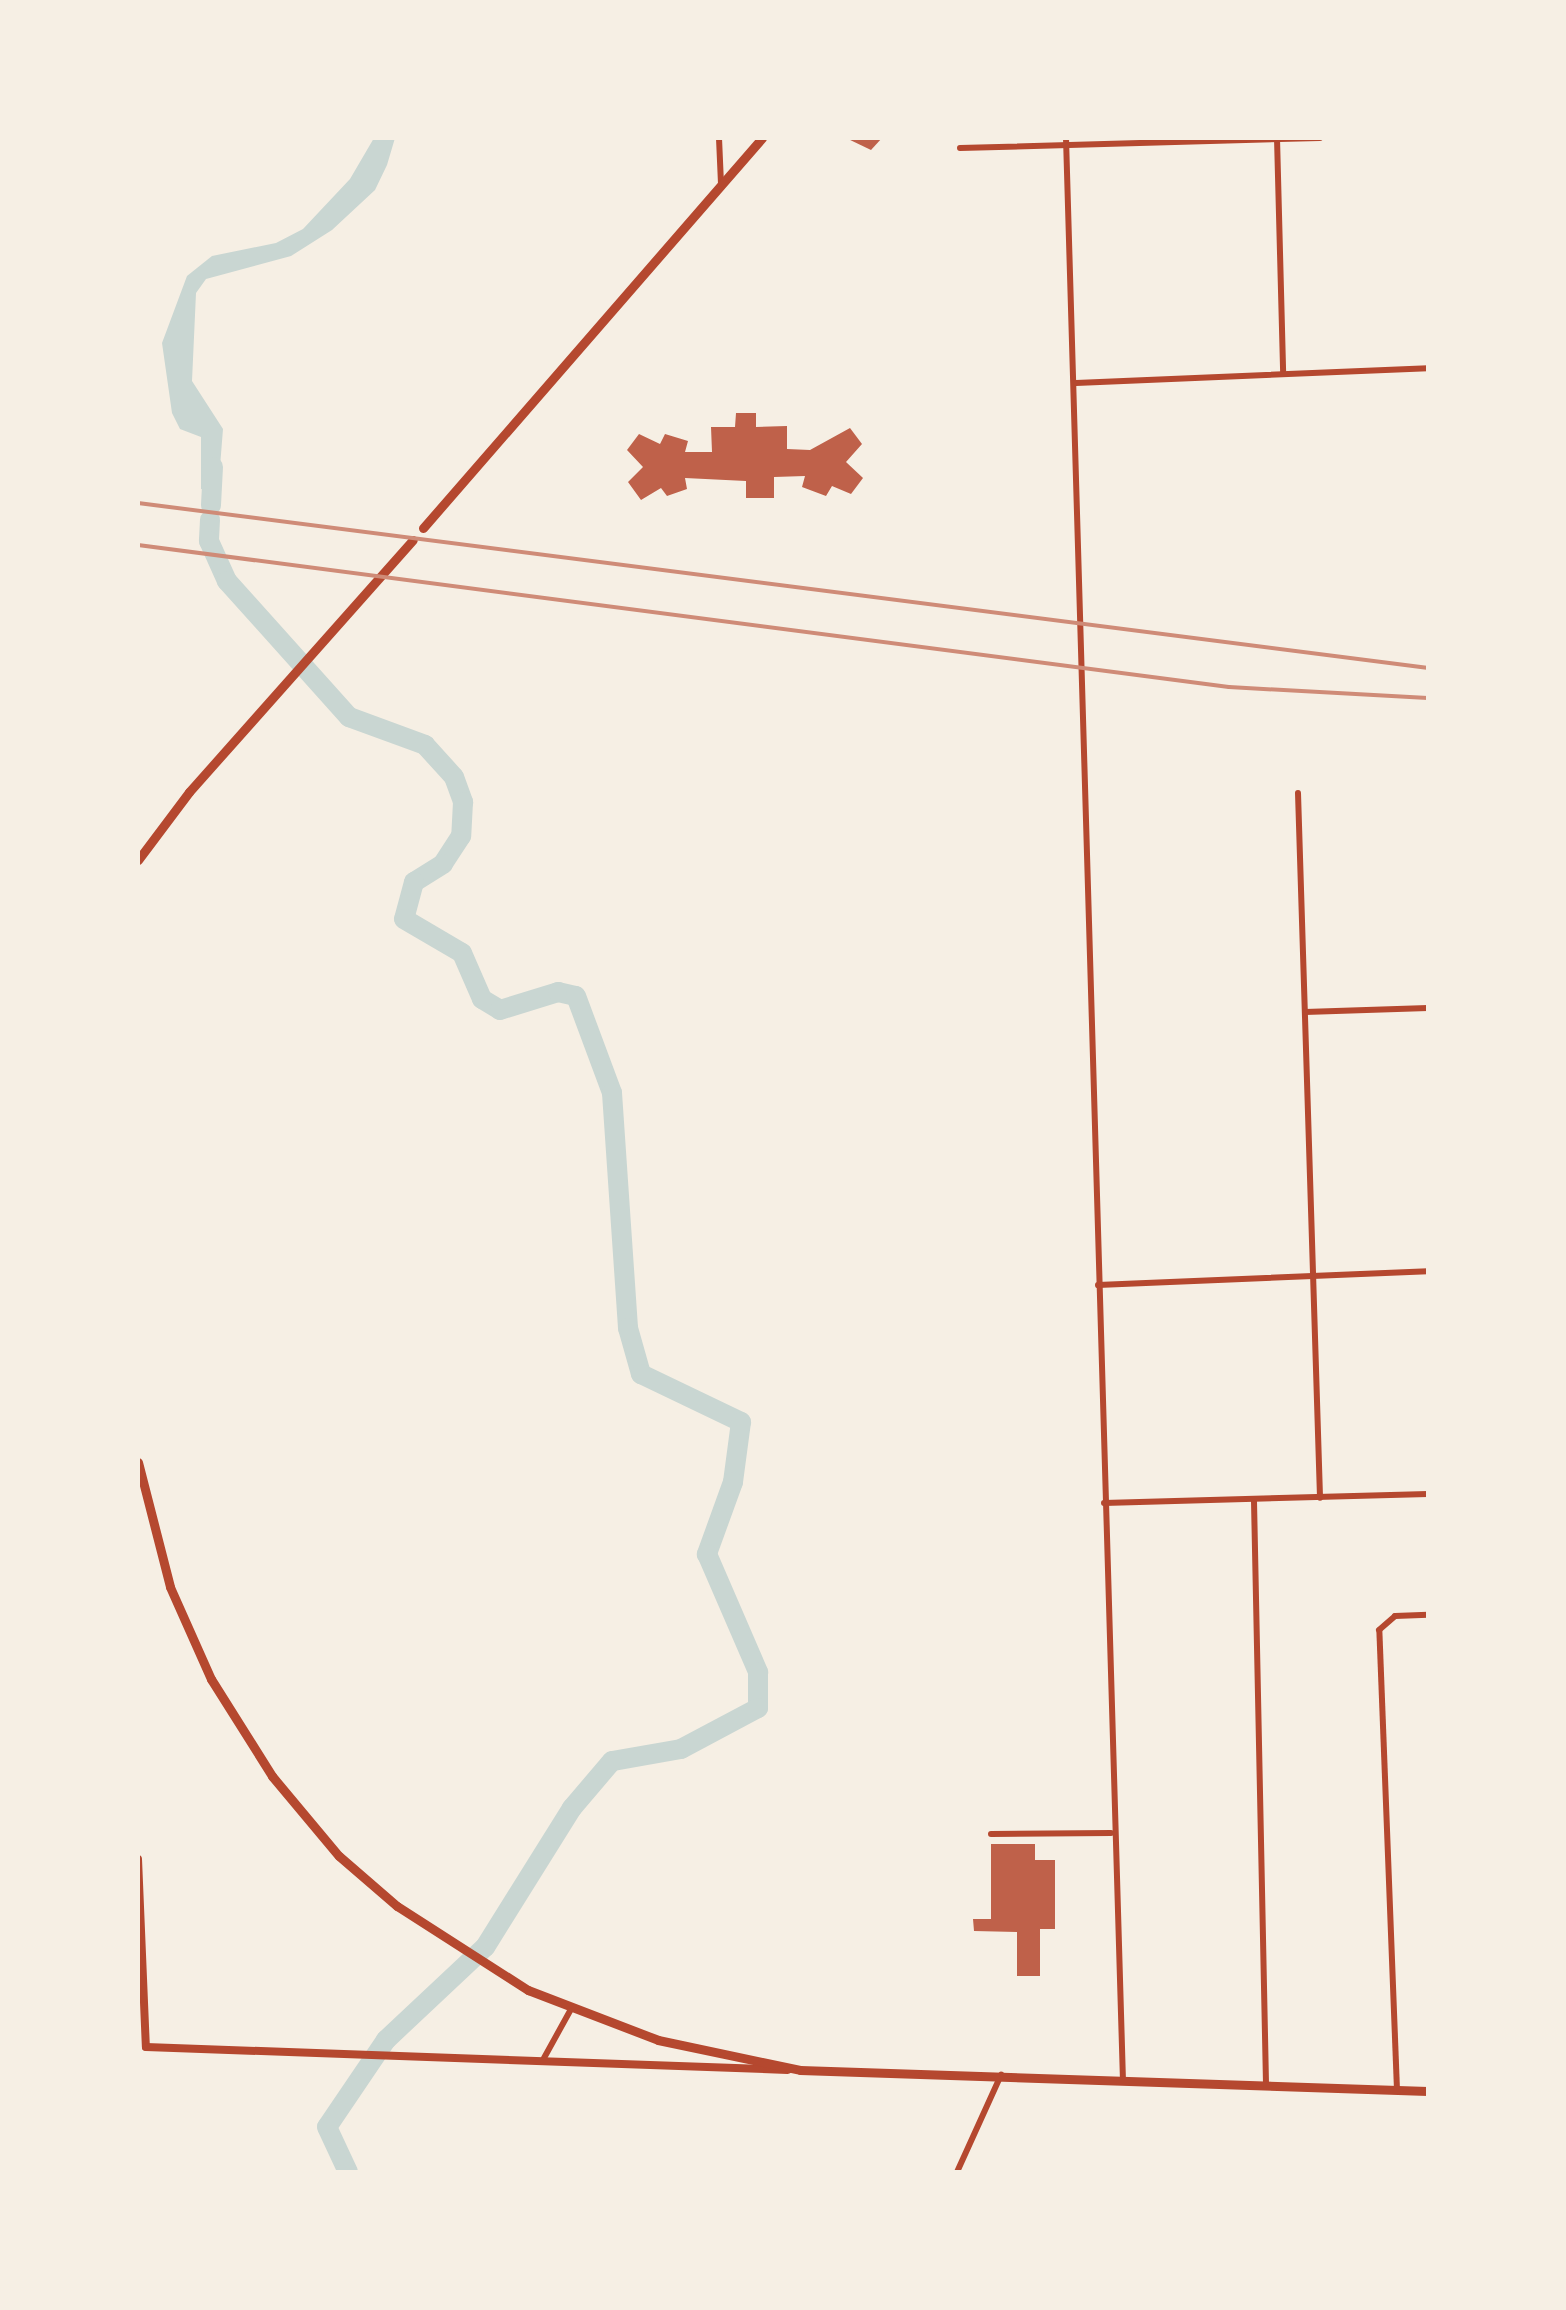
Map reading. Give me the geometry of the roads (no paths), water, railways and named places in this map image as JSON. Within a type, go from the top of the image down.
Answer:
[{"type":"main road","points":[[423,528],[762,138]]},
{"type":"main road","points":[[138,859],[413,540]]},
{"type":"main road","points":[[138,1462],[145,1500],[175,1600],[254,1750],[339,1856],[484,1967],[571,2009],[658,2040],[800,2070],[1122,2077],[1428,2092]]},
{"type":"street","points":[[719,138],[721,185]]},
{"type":"street","points":[[1278,138],[1283,374]]},
{"type":"street","points":[[960,148],[1066,141],[1320,138]]},
{"type":"street","points":[[1066,141],[1122,2077]]},
{"type":"street","points":[[1076,383],[1428,368]]},
{"type":"street","points":[[1298,794],[1320,1498]]},
{"type":"street","points":[[1305,1012],[1428,1008]]},
{"type":"street","points":[[1098,1285],[1428,1271]]},
{"type":"street","points":[[1104,1503],[1428,1494]]},
{"type":"street","points":[[138,1509],[145,1500]]},
{"type":"street","points":[[1254,1501],[1266,2084]]},
{"type":"street","points":[[1397,2090],[1380,1630],[1395,1616],[1428,1615]]},
{"type":"street","points":[[990,1834],[1112,1833]]},
{"type":"street","points":[[138,1859],[142,2047],[544,2058],[800,2070]]},
{"type":"street","points":[[544,2058],[571,2009]]},
{"type":"street","points":[[957,2172],[1001,2075]]},
{"type":"waterway","points":[[211,505],[213,467]]},
{"type":"waterway","points":[[210,520],[209,541],[227,581],[349,717],[425,745],[454,777],[463,802],[461,836],[443,864],[414,882],[404,919],[462,953],[482,999],[500,1010],[558,992],[576,996],[612,1093],[628,1328],[641,1374],[741,1422],[733,1482],[707,1554],[758,1672],[758,1708],[681,1749],[612,1761],[572,1808],[485,1947],[386,2040],[327,2127],[348,2172]]},
{"type":"railway","points":[[138,503],[1428,668]]},
{"type":"railway","points":[[138,545],[1229,687],[1428,698]]}]
